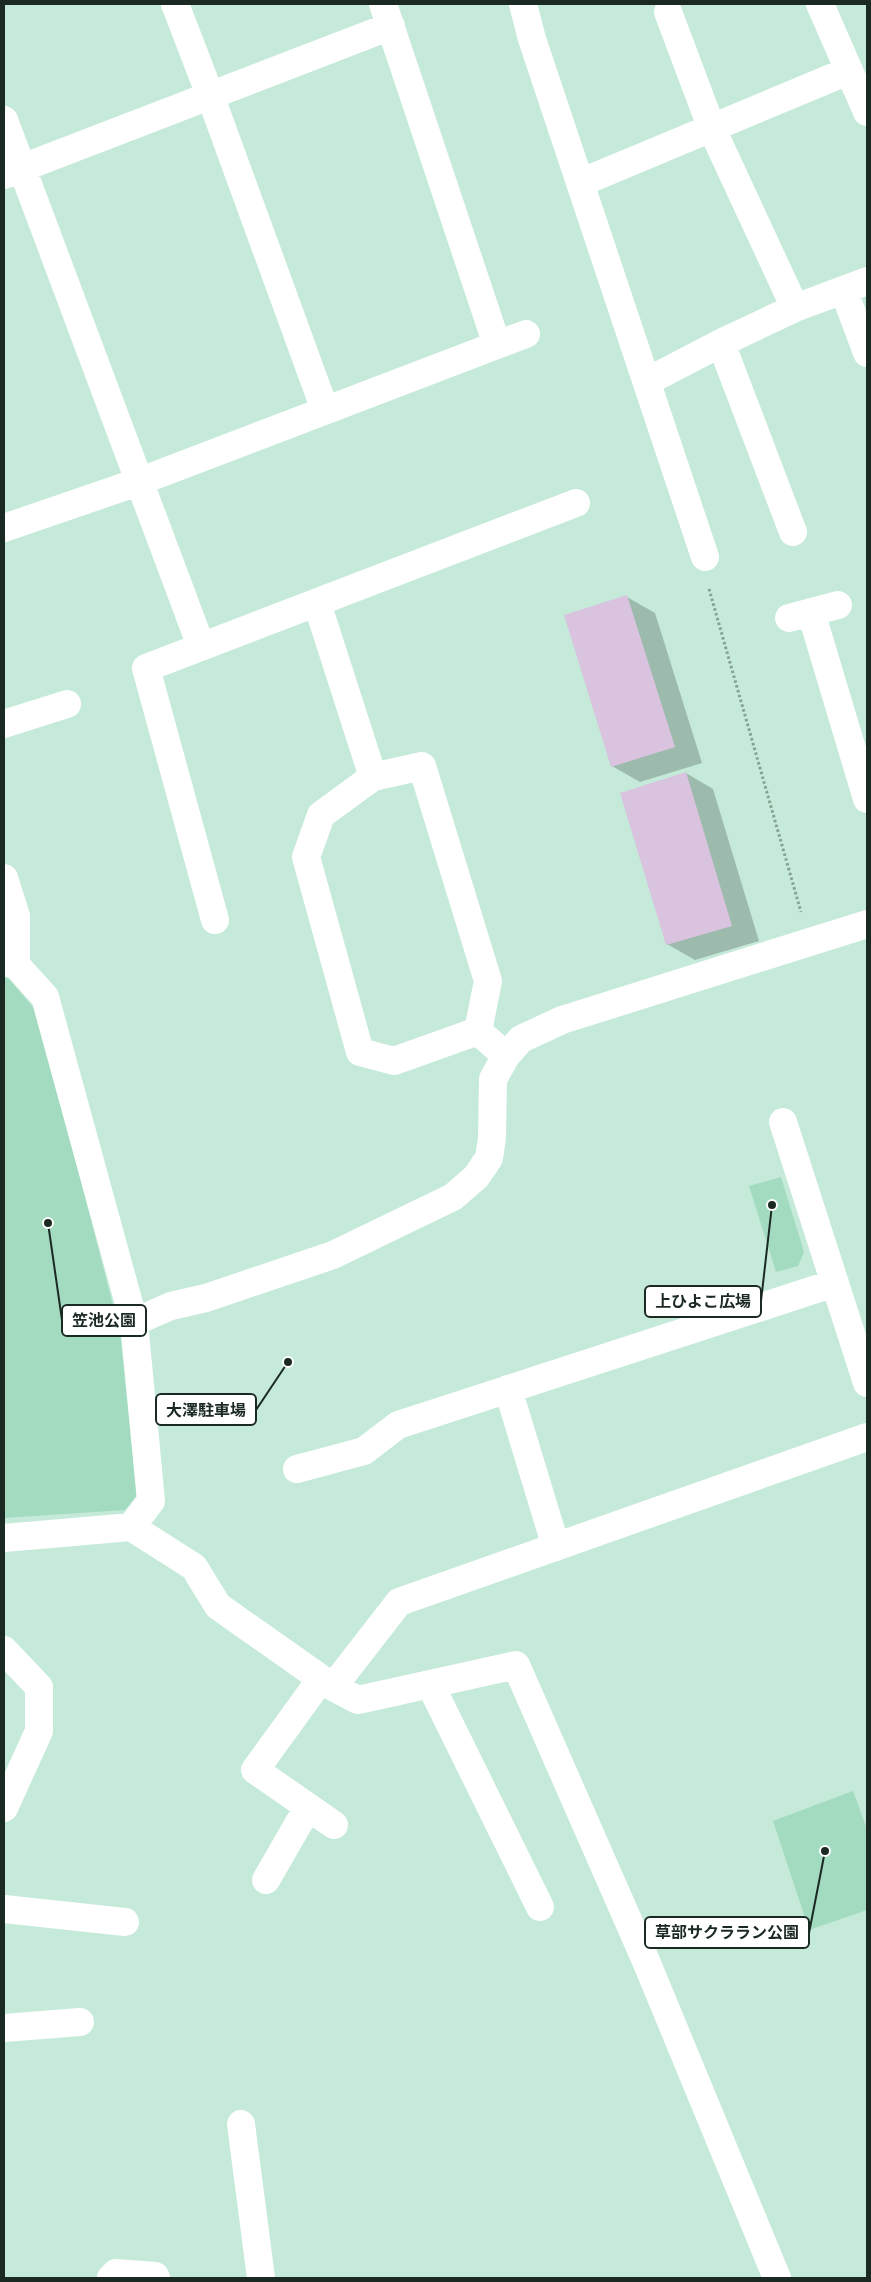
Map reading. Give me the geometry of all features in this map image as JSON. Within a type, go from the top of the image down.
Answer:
[{"type":"street","points":[[175,4],[325,410]]},
{"type":"street","points":[[523,4],[532,39],[648,381],[705,557]]},
{"type":"street","points":[[820,4],[856,75],[867,112]]},
{"type":"street","points":[[668,12],[712,129],[795,308]]},
{"type":"street","points":[[12,172],[210,95],[387,15],[497,344]]},
{"type":"street","points":[[580,183],[712,129],[856,75]]},
{"type":"street","points":[[4,120],[12,172],[138,482],[200,646]]},
{"type":"street","points":[[648,381],[721,343],[795,308],[856,286],[867,353]]},
{"type":"street","points":[[4,528],[138,482],[526,334]]},
{"type":"street","points":[[721,343],[793,532]]},
{"type":"street","points":[[215,920],[146,668],[576,504]]},
{"type":"street","points":[[317,603],[373,777]]},
{"type":"street","points":[[838,605],[800,615],[867,799]]},
{"type":"street","points":[[4,724],[66,704]]},
{"type":"street","points":[[422,766],[488,981],[478,1031],[394,1061],[360,1052],[306,857],[321,815],[373,777],[422,766]]},
{"type":"street","points":[[4,878],[16,916],[10,964],[45,997],[134,1322],[151,1501],[131,1527]]},
{"type":"street","points":[[134,1322],[171,1306],[206,1298],[332,1255],[453,1197],[476,1177],[488,1158],[492,1138],[493,1078],[506,1056],[521,1039],[562,1020],[867,924]]},
{"type":"street","points":[[478,1031],[506,1056]]},
{"type":"street","points":[[784,1122],[867,1383]]},
{"type":"street","points":[[297,1469],[364,1452],[398,1425],[835,1283]]},
{"type":"street","points":[[508,1389],[556,1547]]},
{"type":"street","points":[[334,1825],[256,1770],[327,1683],[399,1602],[867,1438]]},
{"type":"street","points":[[4,1538],[131,1527],[194,1567],[218,1606],[327,1683],[358,1700],[516,1665],[646,1961],[777,2278]]},
{"type":"street","points":[[4,1650],[39,1687],[39,1731],[4,1808]]},
{"type":"street","points":[[430,1684],[540,1907]]},
{"type":"street","points":[[266,1880],[308,1807]]},
{"type":"street","points":[[4,1909],[125,1922]]},
{"type":"street","points":[[4,2028],[80,2022]]},
{"type":"street","points":[[241,2124],[261,2278]]},
{"type":"street","points":[[111,2278],[116,2273],[155,2276],[156,2278]]},
{"type":"path","points":[[705,557],[702,565],[799,907],[815,940]]},
{"type":"green space","points":[[4,977],[10,980],[37,1012],[120,1332],[137,1495],[125,1510],[4,1518]]},
{"type":"green space","points":[[781,1177],[804,1252],[798,1266],[776,1272],[749,1186]]},
{"type":"green space","points":[[853,1791],[867,1829],[867,1910],[809,1930],[773,1821]]},
{"type":"building","points":[[627,595],[675,747],[611,767],[564,615]]},
{"type":"building","points":[[686,772],[732,926],[666,945],[620,793]]},
{"type":"place","name":"上ひよこ広場","points":[[772,1205]]},
{"type":"place","name":"笠池公園","points":[[48,1223]]},
{"type":"place","name":"大澤駐車場","points":[[288,1362]]},
{"type":"place","name":"草部サクララン公園","points":[[825,1851]]}]
